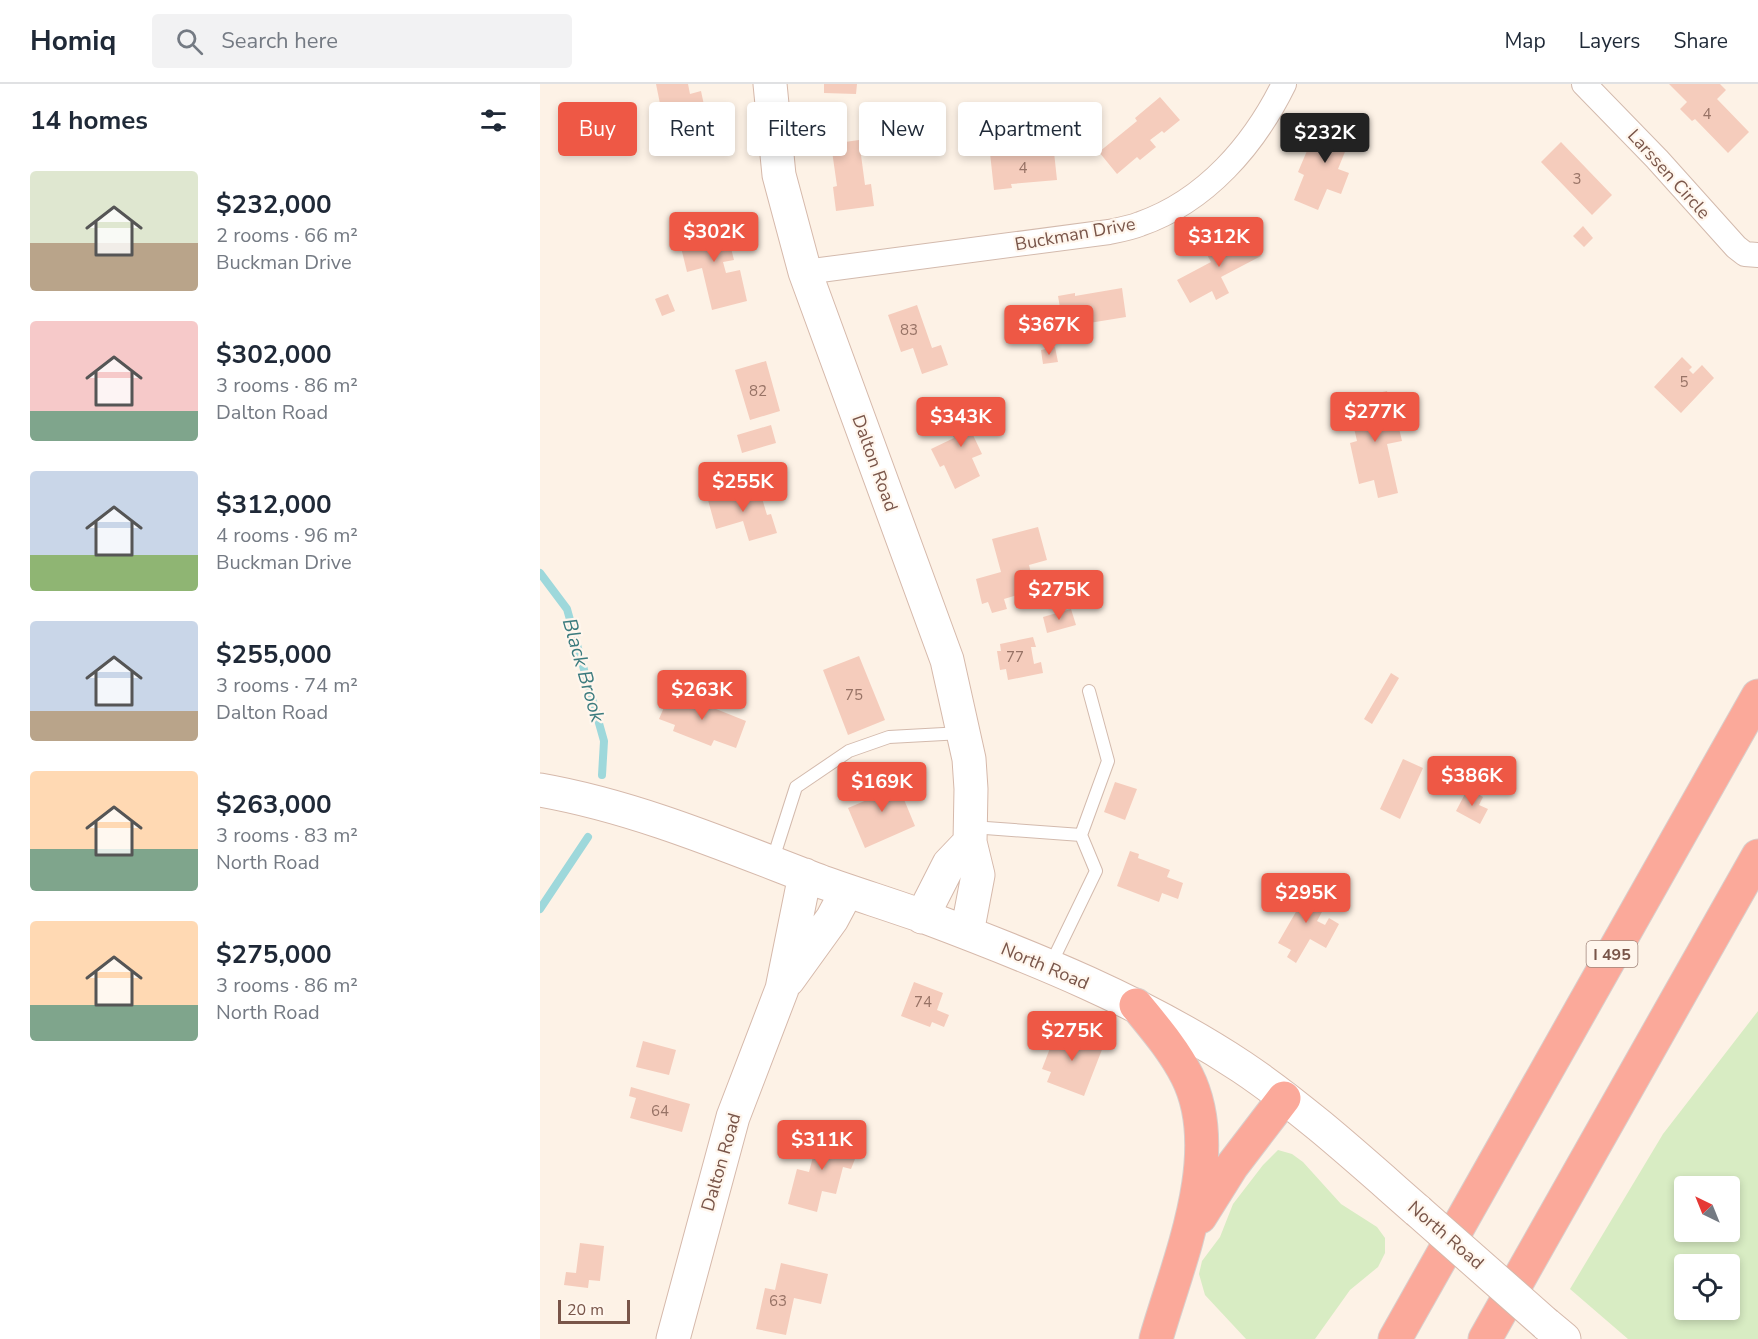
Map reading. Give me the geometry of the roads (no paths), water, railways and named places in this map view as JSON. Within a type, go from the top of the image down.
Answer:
[{"type":"highway","name":"I 495","points":[[1395,1339],[1758,696]]},
{"type":"highway","points":[[1485,1339],[1758,856]]},
{"type":"highway","points":[[1136,1005],[1175,1055],[1187,1076],[1198,1106],[1203,1137],[1202,1164],[1194,1208],[1156,1339]]},
{"type":"highway","points":[[1182,1253],[1220,1184],[1244,1148],[1284,1098]]},
{"type":"street","name":"Dalton Road","points":[[770,84],[779,176],[806,272],[947,660],[969,759],[970,834],[978,875],[967,933]]},
{"type":"street","name":"Buckman Drive","points":[[806,272],[1109,232],[1140,224],[1169,211],[1195,194],[1235,159],[1262,124],[1284,84]]},
{"type":"street","name":"Larssen Circle","points":[[1584,84],[1657,159],[1736,247],[1745,254],[1758,255]]},
{"type":"street","name":"North Road","points":[[540,790],[652,818],[772,864],[967,933],[1136,1005],[1229,1059],[1284,1098],[1418,1210],[1555,1331]]},
{"type":"street","points":[[922,916],[950,864],[970,834]]},
{"type":"street","name":"Dalton Road","points":[[673,1339],[733,1117],[782,989],[805,875]]},
{"type":"street","name":"Dalton Road","points":[[782,989],[832,919],[847,891]]},
{"type":"lane","points":[[1049,967],[1096,871],[1081,835],[1108,761],[1089,691]]},
{"type":"lane","points":[[772,864],[796,787],[849,751],[889,737],[963,733]]},
{"type":"lane","points":[[970,834],[1081,835]]},
{"type":"waterway","name":"Black Brook","points":[[540,573],[567,609],[604,741],[602,775]]},
{"type":"waterway","name":"Black Brook","points":[[540,909],[588,837]]}]
